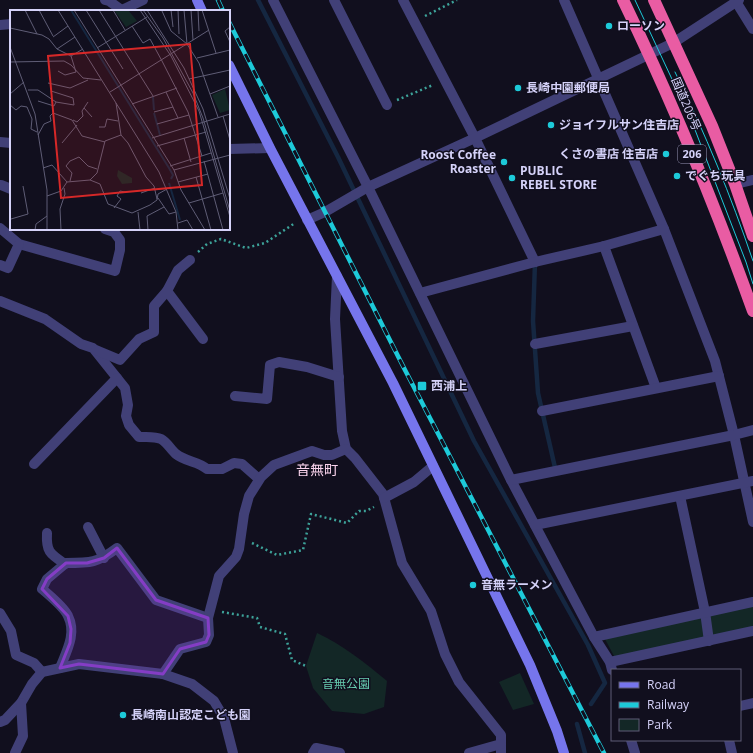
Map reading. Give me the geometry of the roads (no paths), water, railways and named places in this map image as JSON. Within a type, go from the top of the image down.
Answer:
[{"type":"highway","name":"国道206号","points":[[623,0],[649,54],[698,166],[753,311]]},
{"type":"highway","name":"国道206号","points":[[654,0],[712,126],[735,184],[753,236]]},
{"type":"street","points":[[105,0],[122,10],[143,0]]},
{"type":"street","points":[[197,0],[202,10]]},
{"type":"street","points":[[273,0],[368,187],[511,480],[594,637],[611,666],[753,631]]},
{"type":"street","points":[[334,0],[387,105]]},
{"type":"street","points":[[403,0],[475,138],[535,262]]},
{"type":"street","points":[[564,0],[664,229],[715,361],[734,435],[749,482],[753,522]]},
{"type":"street","points":[[306,218],[325,212],[368,187],[475,138],[673,43],[736,0],[753,28]]},
{"type":"street","points":[[0,25],[10,24]]},
{"type":"street","points":[[230,68],[306,218],[393,383],[530,665],[564,753]]},
{"type":"street","points":[[0,142],[10,143]]},
{"type":"street","points":[[230,149],[270,148]]},
{"type":"street","points":[[735,184],[753,180]]},
{"type":"street","points":[[0,228],[19,244],[115,271],[120,250],[120,240],[114,232],[108,230]]},
{"type":"street","points":[[420,293],[535,262],[604,246],[664,229]]},
{"type":"street","points":[[0,265],[8,268],[19,244]]},
{"type":"street","points":[[604,246],[656,388]]},
{"type":"street","points":[[0,301],[45,319],[81,344],[120,360],[139,339],[154,332],[154,306],[167,291],[178,270],[190,260]]},
{"type":"street","points":[[337,276],[335,319],[342,431],[346,449],[355,458],[383,494],[402,563],[431,611],[445,654],[459,682],[501,735],[501,749],[469,753]]},
{"type":"street","points":[[167,291],[203,339]]},
{"type":"street","points":[[535,344],[633,326]]},
{"type":"street","points":[[93,348],[125,388],[128,405],[126,416],[129,425],[139,437],[162,439],[176,454],[187,461],[202,464],[207,469],[222,469],[234,463],[242,464],[259,479]]},
{"type":"street","points":[[235,396],[267,399],[270,365],[279,362],[307,367],[339,377]]},
{"type":"street","points":[[542,411],[719,376]]},
{"type":"street","points":[[34,464],[118,378]]},
{"type":"street","points":[[511,480],[753,430]]},
{"type":"street","points":[[163,674],[180,649],[206,642],[209,635],[209,614],[219,576],[236,557],[249,496],[259,479],[274,465],[312,452],[332,455],[346,449]]},
{"type":"street","points":[[385,500],[414,482],[433,466]]},
{"type":"street","points":[[535,525],[749,482]]},
{"type":"street","points":[[680,496],[705,612],[709,641]]},
{"type":"street","points":[[88,527],[104,558]]},
{"type":"street","points":[[47,533],[46,542],[50,554],[65,564],[87,563],[104,558],[117,548],[156,600],[209,614]]},
{"type":"street","points":[[60,668],[70,643],[71,629],[68,616],[42,588],[47,579],[65,564]]},
{"type":"street","points":[[594,637],[753,602]]},
{"type":"street","points":[[0,613],[11,631],[16,655],[34,663],[42,672]]},
{"type":"street","points":[[0,722],[5,720],[21,703],[32,684],[42,672],[79,664],[163,674],[192,684],[214,701],[224,718],[233,753]]},
{"type":"street","points":[[15,753],[23,736],[21,703]]},
{"type":"street","points":[[741,706],[753,703]]},
{"type":"street","points":[[631,741],[635,753]]},
{"type":"street","points":[[730,741],[732,753]]},
{"type":"street","points":[[313,753],[316,748],[340,753]]},
{"type":"waterway","points":[[258,0],[338,157],[474,441],[588,645],[605,683],[591,704]]},
{"type":"waterway","points":[[535,262],[533,321],[538,393],[556,472]]},
{"type":"waterway","points":[[577,724],[585,753]]},
{"type":"tram line","points":[[635,0],[692,122],[746,262],[753,284]]},
{"type":"tram line","points":[[675,72],[717,165],[753,261]]},
{"type":"railway","points":[[218,0],[223,10]]},
{"type":"railway","points":[[230,24],[405,370],[604,753]]},
{"type":"place","name":"ローソン","points":[[609,26]]},
{"type":"place","name":"長崎中園郵便局","points":[[518,88]]},
{"type":"place","name":"ジョイフルサン住吉店","points":[[551,125]]},
{"type":"place","name":"くさの書店 住吉店","points":[[666,154]]},
{"type":"place","name":"Roost Coffee Roaster","points":[[504,162]]},
{"type":"place","name":"でぐち玩具","points":[[677,176]]},
{"type":"place","name":"PUBLIC REBEL STORE","points":[[512,178]]},
{"type":"place","name":"西浦上","points":[[422,386]]},
{"type":"place","name":"音無ラーメン","points":[[473,585]]},
{"type":"place","name":"長崎南山認定こども園","points":[[123,715]]},
{"type":"district","name":"音無町","points":[[317,470]]},
{"type":"park label","name":"音無公園","points":[[346,684]]}]
